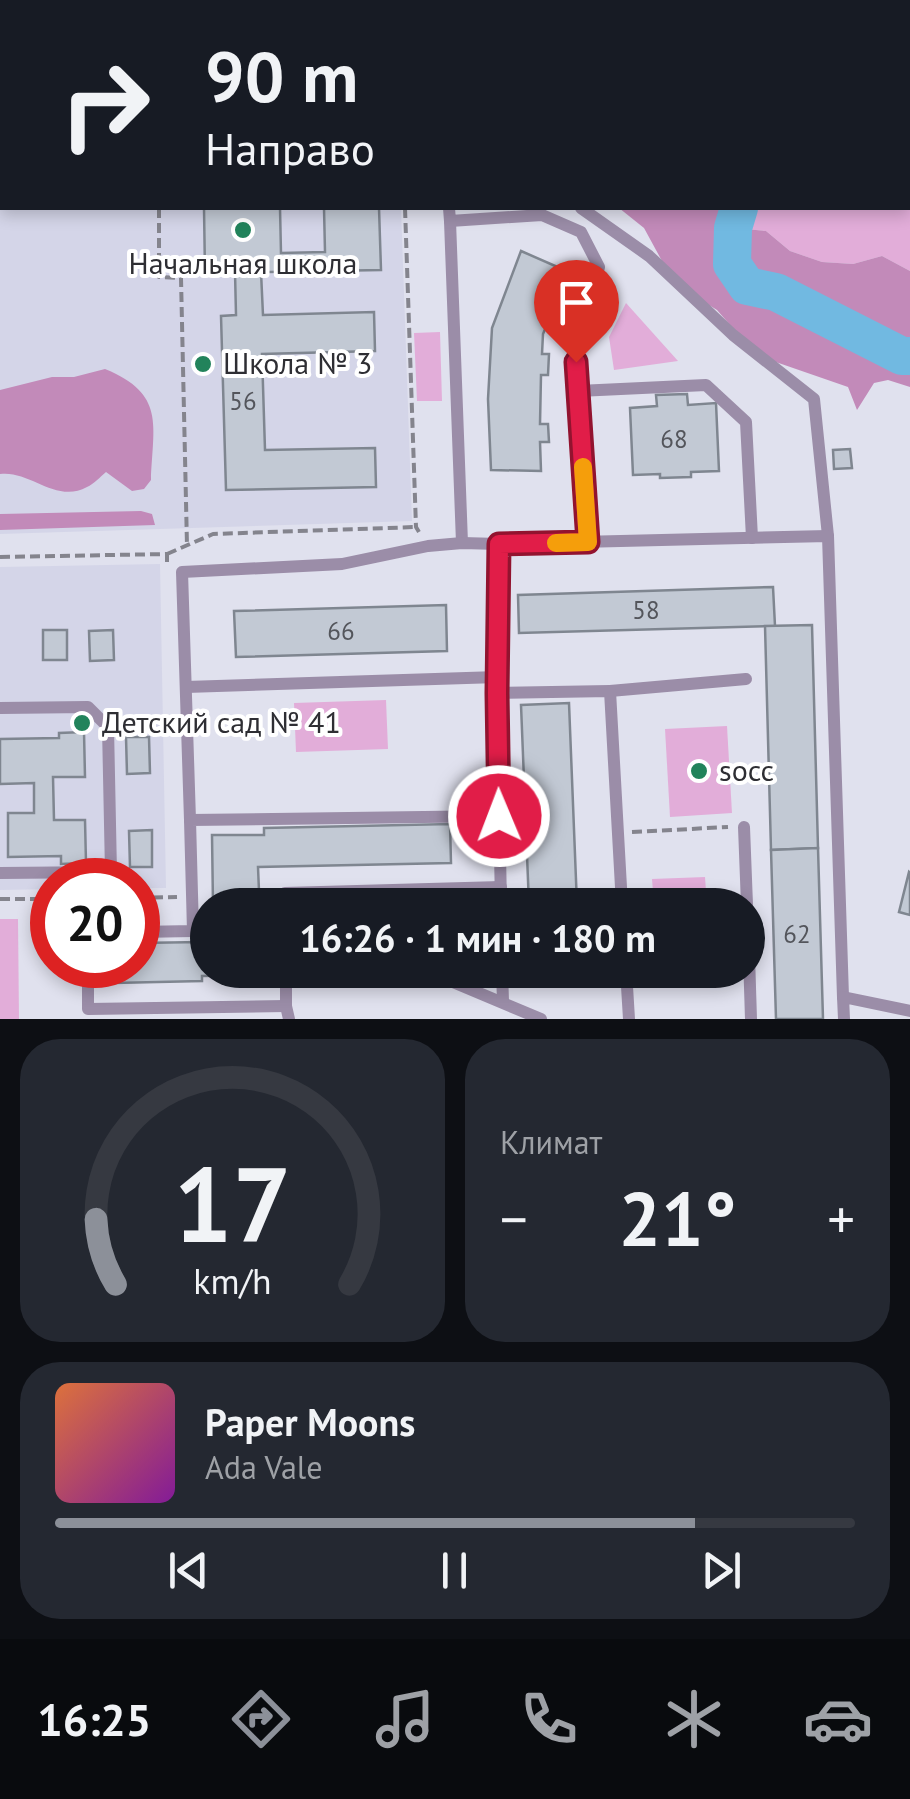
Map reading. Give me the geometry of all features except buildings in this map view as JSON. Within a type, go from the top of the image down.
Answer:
[{"type":"lane","points":[[584,210],[649,256],[733,335],[814,399],[828,536],[844,1019]]},
{"type":"lane","points":[[462,543],[450,214],[542,215],[581,232],[599,267],[576,362],[588,542]]},
{"type":"lane","points":[[578,391],[706,385],[746,422],[752,538]]},
{"type":"lane","points":[[160,932],[193,931],[182,572],[342,564],[462,543],[828,536]]},
{"type":"lane","points":[[465,888],[501,887],[499,544]]},
{"type":"lane","points":[[186,686],[498,677]]},
{"type":"lane","points":[[497,693],[610,691],[746,679]]},
{"type":"lane","points":[[610,691],[621,888]]},
{"type":"lane","points":[[0,708],[88,707],[108,727],[111,872],[0,873]]},
{"type":"lane","points":[[190,820],[499,816]]},
{"type":"lane","points":[[744,827],[746,888]]},
{"type":"lane","points":[[88,988],[88,1009],[288,1012]]},
{"type":"lane","points":[[468,988],[541,1019]]},
{"type":"lane","points":[[503,988],[503,1002]]},
{"type":"lane","points":[[627,988],[628,1019]]},
{"type":"lane","points":[[750,988],[751,1019]]},
{"type":"lane","points":[[843,996],[910,1011]]},
{"type":"path","points":[[158,210],[160,277],[181,278],[187,546]]},
{"type":"path","points":[[406,210],[416,527],[428,546]]},
{"type":"path","points":[[0,557],[166,554],[213,534],[416,527]]},
{"type":"path","points":[[166,554],[167,574]]},
{"type":"path","points":[[618,832],[744,827]]},
{"type":"path","points":[[0,899],[30,898]]},
{"type":"path","points":[[160,898],[178,898]]},
{"type":"shaded area","name":"Школа № 3","points":[[0,210],[401,210],[412,521],[0,534]]},
{"type":"shaded area","points":[[622,210],[738,210],[734,228],[766,231],[790,251],[822,262],[853,264],[882,256],[910,271],[910,387],[888,380],[874,383],[857,410],[848,387],[770,360],[738,334],[717,310],[691,294],[668,272],[644,228]]},
{"type":"shaded area","points":[[738,210],[910,210],[910,271],[882,256],[853,264],[822,262],[790,251],[766,231],[733,228]]},
{"type":"shaded area","points":[[626,303],[678,361],[614,370],[609,337]]},
{"type":"shaded area","points":[[440,332],[442,401],[417,401],[414,333]]},
{"type":"shaded area","points":[[105,369],[138,389],[152,413],[151,480],[144,489],[132,491],[106,472],[87,487],[65,492],[0,474],[0,390]]},
{"type":"shaded area","points":[[0,514],[152,514],[155,525],[0,530]]},
{"type":"shaded area","name":"Детский сад № 41","points":[[160,564],[166,888],[160,888],[160,858],[30,858],[30,889],[0,890],[0,567]]},
{"type":"shaded area","points":[[386,700],[388,749],[296,752],[294,703]]},
{"type":"shaded area","name":"socc","points":[[727,726],[732,813],[670,817],[665,729]]},
{"type":"shaded area","points":[[705,877],[706,888],[653,888],[652,879]]},
{"type":"shaded area","points":[[0,919],[18,919],[19,1019],[0,1019]]},
{"type":"waterway","points":[[738,210],[733,228],[732,264],[747,286],[776,292],[902,356],[910,356]]},
{"type":"slow traffic","points":[[556,543],[588,542],[583,467]]},
{"type":"place","name":"Начальная школа","points":[[243,230]]},
{"type":"place","name":"Школа № 3","points":[[203,364]]},
{"type":"place","name":"Детский сад № 41","points":[[82,723]]},
{"type":"place","name":"socc","points":[[699,771]]},
{"type":"route","points":[[499,816],[499,544],[588,542],[576,362]]}]
